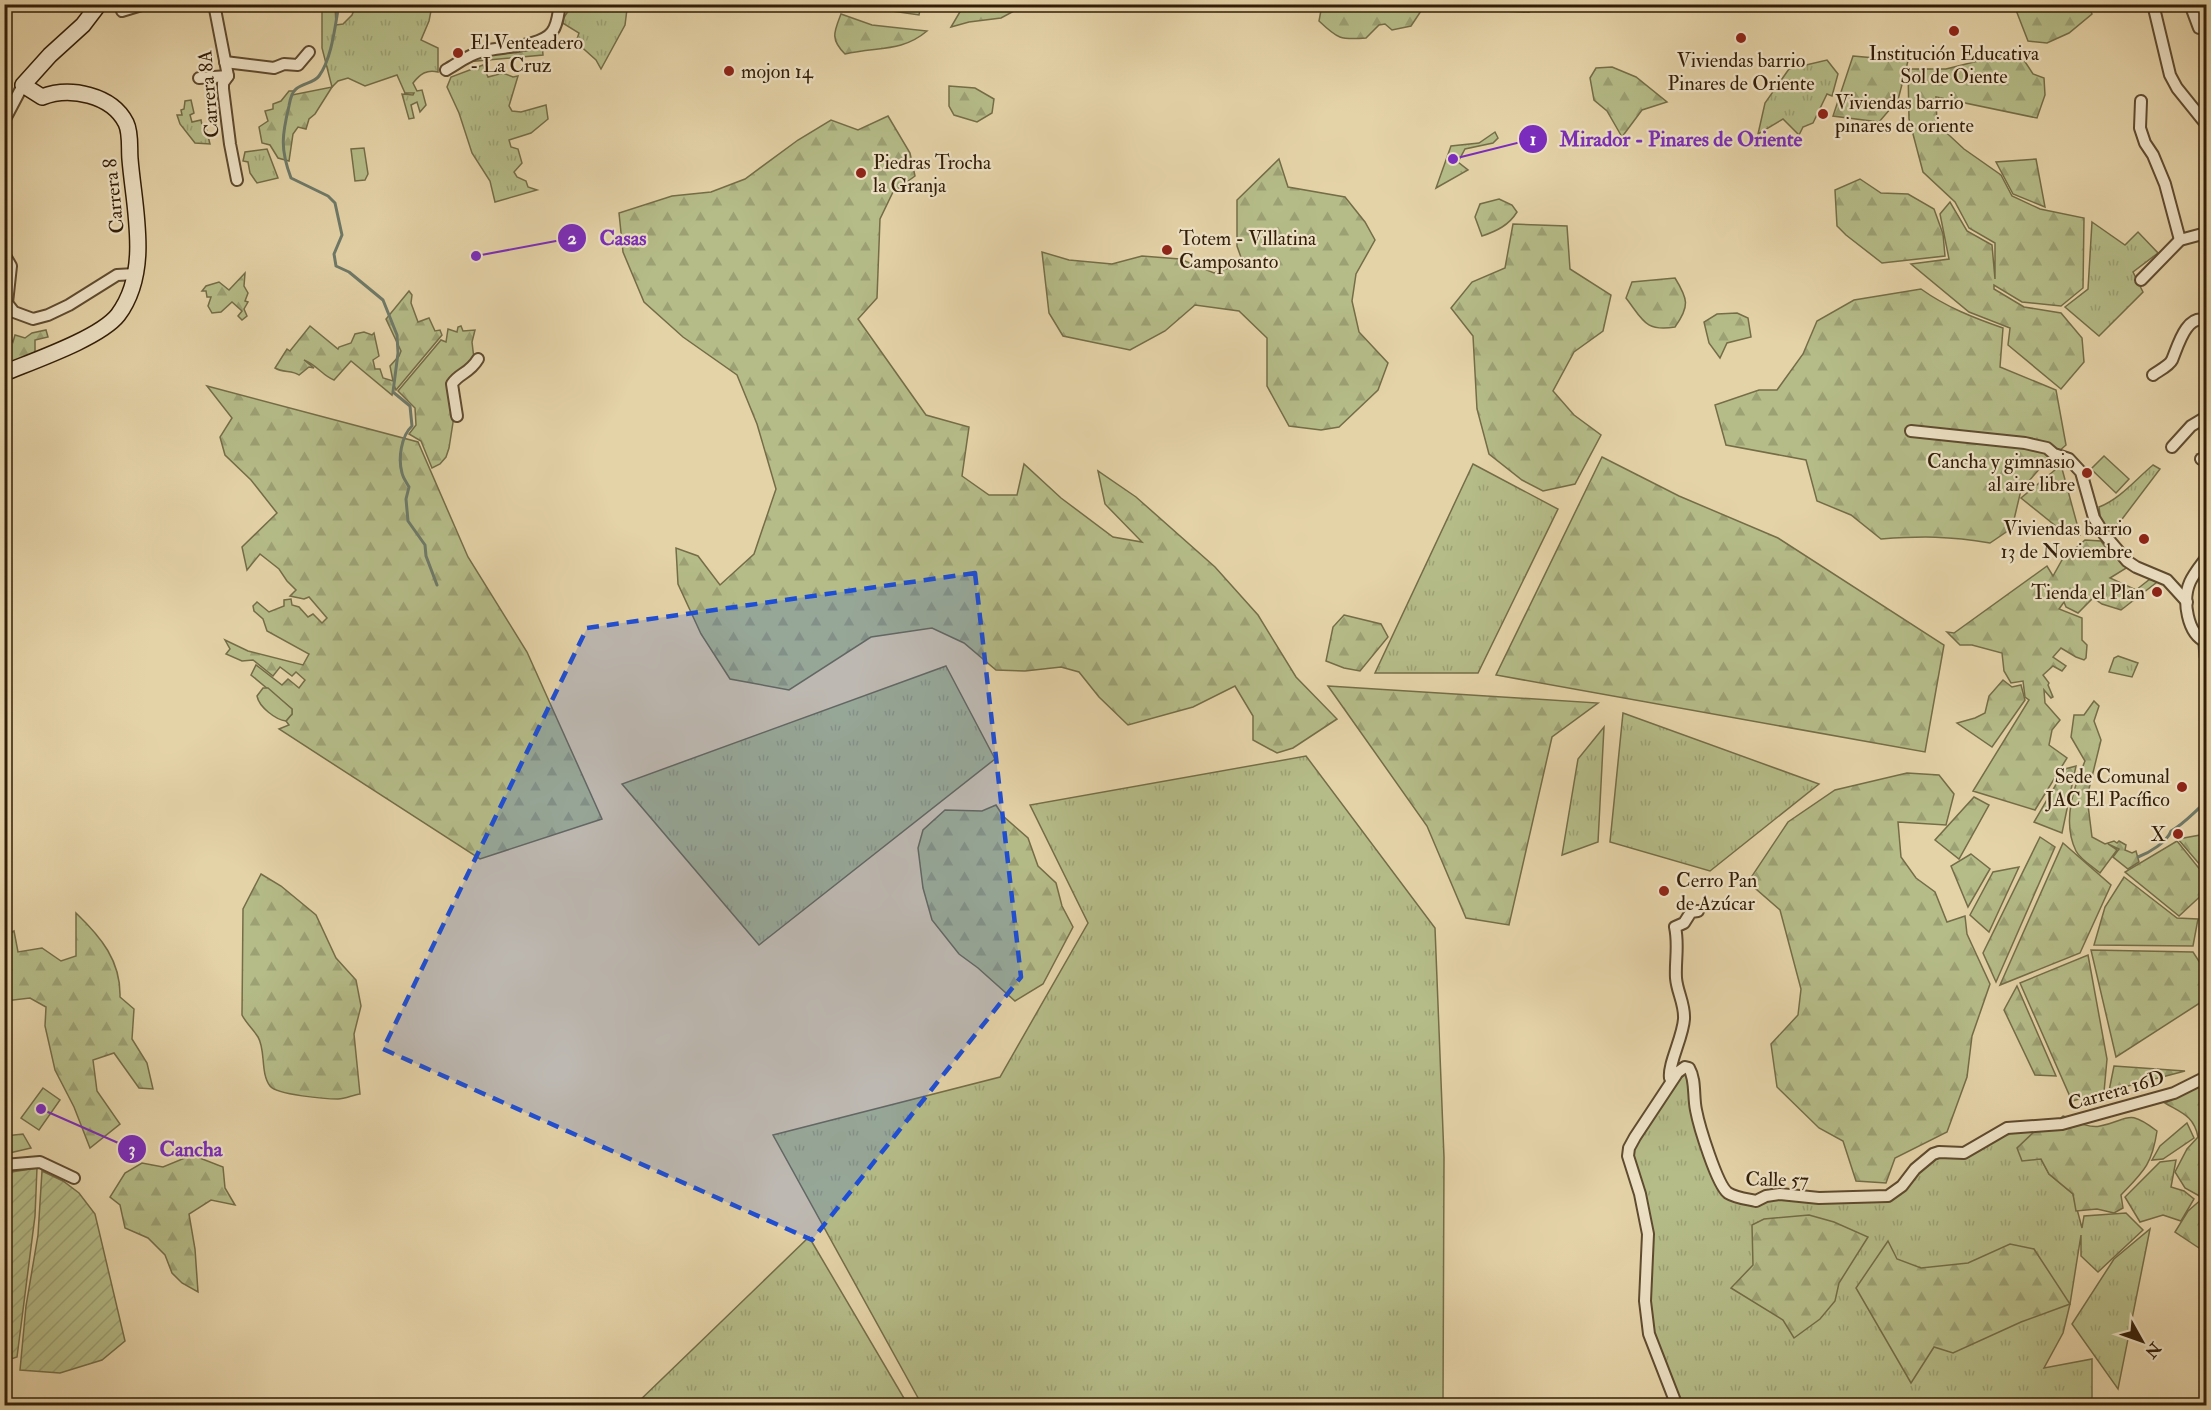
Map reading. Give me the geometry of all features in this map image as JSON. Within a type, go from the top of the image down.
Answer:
[{"type":"street","points":[[4,122],[24,85],[50,55],[83,25],[99,4]]},
{"type":"street","points":[[122,11],[145,4]]},
{"type":"street","name":"Carrera 8A","points":[[214,4],[228,76],[223,83],[223,89],[237,180]]},
{"type":"street","points":[[446,70],[477,53],[501,46],[542,40],[551,34],[556,25],[560,4]]},
{"type":"street","points":[[2153,4],[2170,75],[2177,88],[2206,123]]},
{"type":"street","points":[[2190,4],[2199,28]]},
{"type":"street","points":[[225,62],[274,68],[284,64],[298,65],[309,52]]},
{"type":"street","points":[[199,78],[228,76]]},
{"type":"street","name":"Carrera 8","points":[[4,373],[71,344],[111,323],[126,300],[135,274],[138,231],[128,125],[121,115],[105,100],[63,92],[42,97],[24,85]]},
{"type":"street","points":[[2141,101],[2140,128],[2165,184],[2180,240]]},
{"type":"street","points":[[2141,280],[2180,240],[2206,233]]},
{"type":"street","points":[[4,254],[11,266],[7,303],[14,312],[33,319],[48,315],[117,275],[135,274]]},
{"type":"street","points":[[2153,375],[2171,362],[2174,351],[2193,322],[2200,319],[2206,320]]},
{"type":"street","points":[[457,416],[452,384],[458,377],[472,369],[478,359]]},
{"type":"street","points":[[2172,447],[2191,426],[2206,417]]},
{"type":"street","points":[[1911,431],[2025,443],[2046,448],[2054,454],[2070,459],[2081,472],[2094,518],[2104,534],[2127,561],[2167,580],[2187,602]]},
{"type":"street","points":[[2206,558],[2187,590],[2192,632],[2206,642]]},
{"type":"street","points":[[1678,1072],[1670,1078],[1669,1071],[1681,1040],[1685,1017],[1682,996],[1677,985],[1678,950],[1675,927],[1684,923],[1691,912],[1698,911]]},
{"type":"street","name":"Calle 57","points":[[1678,1072],[1685,1067],[1689,1068],[1692,1074],[1696,1110],[1720,1186],[1735,1196],[1756,1201],[1766,1196],[1780,1194],[1819,1198],[1888,1196],[1902,1186],[1915,1169],[1933,1154],[1939,1152],[1964,1153],[2007,1128],[2032,1126]]},
{"type":"street","points":[[1677,1406],[1649,1334],[1645,1301],[1648,1234],[1640,1194],[1628,1156],[1629,1148],[1678,1072]]},
{"type":"street","name":"Carrera 16D","points":[[2032,1126],[2062,1124],[2154,1099],[2174,1093],[2206,1077]]},
{"type":"street","points":[[4,1165],[40,1162],[74,1178]]},
{"type":"highlighted area","points":[[975,573],[1021,977],[812,1240],[383,1049],[587,628]]},
{"type":"green space","points":[[1322,4],[1425,5],[1411,26],[1392,30],[1385,24],[1379,25],[1366,38],[1350,39],[1335,35],[1319,21]]},
{"type":"green space","points":[[1442,4],[1545,5],[1529,12],[1503,11],[1481,5],[1458,10],[1442,8]]},
{"type":"green space","points":[[317,5],[335,5],[336,25],[343,24],[352,15],[356,5],[425,5],[424,10],[431,11],[421,40],[438,48],[438,72],[424,73],[413,83],[417,91],[422,90],[426,105],[420,112],[417,102],[411,105],[414,118],[409,119],[402,94],[413,95],[414,93],[405,93],[397,75],[365,86],[348,78],[338,81],[332,87],[322,48],[322,8]]},
{"type":"green space","points":[[572,5],[623,5],[627,9],[625,25],[601,69],[596,60],[576,42],[579,33],[561,22]]},
{"type":"green space","points":[[850,5],[921,5],[919,15]]},
{"type":"green space","points":[[964,5],[1025,5],[1001,18],[951,27]]},
{"type":"green space","points":[[2014,5],[2088,5],[2092,14],[2069,33],[2047,43],[2028,41]]},
{"type":"green space","points":[[841,14],[872,25],[927,31],[908,43],[898,46],[845,54],[835,39]]},
{"type":"green space","points":[[542,43],[543,55],[466,62],[497,50]]},
{"type":"green space","points":[[2018,51],[2033,74],[2044,78],[2045,95],[2037,118],[1936,97],[1937,124],[1964,149],[2001,175],[2012,196],[2040,209],[2084,218],[2083,288],[2061,306],[2022,302],[1994,285],[1994,289],[2024,307],[2061,313],[2082,338],[2084,362],[2061,389],[2008,345],[2010,328],[1969,312],[1911,264],[1949,259],[1940,214],[1950,202],[1967,231],[1992,245],[1995,279],[1995,243],[1969,228],[1955,202],[1923,172],[1909,119],[1908,69],[1946,69]]},
{"type":"green space","points":[[1853,56],[1908,61],[1898,100],[1879,122],[1833,116]]},
{"type":"green space","points":[[1827,60],[1838,74],[1832,96],[1827,94],[1813,123],[1803,127],[1799,135],[1783,119],[1758,134],[1765,103],[1789,69]]},
{"type":"green space","points":[[483,65],[488,77],[503,73],[513,77],[518,76],[509,106],[512,111],[521,112],[546,105],[548,119],[531,133],[509,140],[511,147],[518,149],[522,163],[514,172],[517,177],[526,181],[528,187],[537,190],[495,202],[490,181],[472,153],[459,113],[447,87],[451,77]]},
{"type":"green space","points":[[1612,67],[1636,77],[1667,102],[1642,110],[1622,137],[1607,111],[1594,100],[1590,78],[1596,68]]},
{"type":"green space","points":[[949,86],[975,88],[994,99],[992,113],[977,122],[954,115],[949,106]]},
{"type":"green space","points":[[332,87],[315,114],[309,119],[306,129],[298,127],[293,134],[289,161],[278,158],[270,145],[262,143],[259,127],[268,121],[265,111],[273,109],[273,104],[281,101],[289,91],[294,91],[292,95]]},
{"type":"green space","points":[[191,100],[194,113],[190,115],[192,122],[201,120],[202,125],[205,124],[210,144],[195,143],[180,124],[177,115],[182,115],[181,110],[184,109],[185,101]]},
{"type":"green space","points":[[888,116],[910,153],[915,176],[893,192],[880,219],[877,298],[858,319],[926,415],[969,427],[962,476],[989,495],[1017,495],[1024,464],[1061,498],[1113,537],[1142,542],[1105,504],[1098,471],[1136,497],[1215,567],[1258,615],[1296,677],[1337,719],[1293,748],[1277,753],[1253,740],[1253,716],[1235,686],[1193,707],[1128,725],[1099,697],[1079,672],[1061,667],[1025,671],[996,670],[964,643],[932,628],[871,637],[789,690],[730,679],[701,634],[678,584],[676,548],[698,556],[720,585],[754,554],[776,489],[757,424],[737,375],[683,337],[644,302],[623,252],[619,213],[672,196],[711,192],[745,179],[798,140],[831,120],[858,130]]},
{"type":"green space","points":[[1495,132],[1498,138],[1493,143],[1465,149],[1458,162],[1468,170],[1436,188],[1451,146],[1479,143]]},
{"type":"green space","points":[[364,148],[368,174],[365,180],[355,181],[351,149]]},
{"type":"green space","points":[[267,149],[278,178],[257,183],[250,173],[248,162],[243,161],[245,152]]},
{"type":"green space","points":[[1279,159],[1288,187],[1345,197],[1365,222],[1375,240],[1356,274],[1352,301],[1359,332],[1388,363],[1378,390],[1339,427],[1321,430],[1289,426],[1267,386],[1267,338],[1239,311],[1195,305],[1165,331],[1130,350],[1063,336],[1049,313],[1042,252],[1069,260],[1112,264],[1142,256],[1180,259],[1214,273],[1243,263],[1237,246],[1237,200]]},
{"type":"green space","points":[[2036,159],[2045,207],[2013,194],[1996,162]]},
{"type":"green space","points":[[1860,179],[1881,193],[1908,194],[1934,209],[1943,234],[1945,256],[1882,263],[1846,235],[1837,226],[1835,190]]},
{"type":"green space","points":[[1499,199],[1512,205],[1517,212],[1502,227],[1482,236],[1475,217],[1480,204]]},
{"type":"green space","points":[[2092,222],[2125,245],[2138,232],[2158,253],[2133,272],[2143,292],[2099,336],[2065,307],[2088,289]]},
{"type":"green space","points":[[1513,224],[1567,226],[1570,269],[1611,295],[1603,331],[1574,352],[1553,391],[1574,415],[1601,435],[1575,484],[1543,491],[1522,480],[1489,454],[1477,409],[1473,336],[1451,308],[1472,282],[1505,268]]},
{"type":"green space","points":[[245,273],[244,286],[248,293],[245,301],[248,302],[244,309],[247,316],[242,320],[238,316],[242,311],[232,302],[221,312],[212,313],[208,306],[211,297],[207,297],[206,291],[202,291],[206,286],[219,282],[229,290]]},
{"type":"green space","points":[[1675,278],[1685,297],[1683,313],[1675,327],[1651,326],[1641,318],[1626,298],[1632,282]]},
{"type":"green space","points":[[1921,289],[1961,312],[2003,328],[2000,367],[2056,390],[2066,445],[2042,466],[2021,490],[2012,528],[1990,543],[1936,537],[1881,539],[1851,515],[1817,501],[1806,460],[1726,445],[1715,405],[1759,390],[1777,390],[1803,354],[1817,321],[1854,300]]},
{"type":"green space","points":[[409,291],[418,322],[429,318],[435,331],[440,330],[442,335],[396,390],[394,385],[392,395],[351,361],[334,380],[304,360],[314,368],[309,367],[299,375],[275,368],[287,349],[290,351],[310,326],[338,349],[351,343],[355,334],[364,332],[372,335],[374,333],[379,356],[373,360],[375,369],[380,369],[383,378],[393,381],[390,366],[401,351],[386,319]]},
{"type":"green space","points":[[1737,313],[1748,318],[1751,337],[1727,343],[1720,358],[1709,343],[1704,322],[1717,314]]},
{"type":"green space","points":[[461,326],[463,331],[475,330],[472,342],[474,359],[452,377],[454,416],[449,448],[446,457],[432,468],[421,441],[409,434],[416,425],[415,408],[398,391],[441,340],[446,342],[448,329],[457,332],[458,327]]},
{"type":"green space","points":[[46,330],[48,337],[35,340],[35,353],[13,363],[8,356],[5,356],[5,349],[11,339],[13,342],[15,335],[25,338],[32,333]]},
{"type":"green space","points":[[207,386],[418,442],[468,557],[527,652],[602,819],[480,859],[279,729],[289,725],[286,721],[292,714],[292,709],[251,675],[256,665],[282,685],[288,679],[299,688],[305,680],[296,672],[292,676],[280,667],[273,676],[253,660],[242,661],[226,654],[230,649],[225,640],[248,651],[303,665],[309,654],[267,631],[263,619],[254,611],[253,606],[257,602],[269,612],[284,606],[284,600],[291,599],[292,605],[299,607],[308,617],[313,614],[322,623],[327,618],[309,597],[304,599],[290,596],[296,590],[279,569],[260,554],[247,570],[242,547],[277,513],[251,480],[225,455],[220,437],[232,418]]},
{"type":"green space","points":[[2104,456],[2129,479],[2116,493],[2091,469]]},
{"type":"green space","points":[[1602,457],[1679,496],[1778,538],[1944,645],[1925,752],[1496,675]]},
{"type":"green space","points":[[1473,464],[1558,509],[1478,673],[1375,673]]},
{"type":"green space","points":[[2061,465],[2080,535],[2062,531],[2021,498]]},
{"type":"green space","points":[[2153,465],[2160,469],[2110,535],[2101,522],[2099,507],[2121,494]]},
{"type":"green space","points":[[2085,540],[2101,541],[2128,567],[2110,578],[2136,590],[2150,579],[2161,579],[2121,610],[2102,604],[2093,598],[2078,613],[2066,607],[2064,602],[2059,609],[2082,618],[2082,640],[2087,645],[2086,658],[2084,660],[2076,657],[2061,648],[2053,657],[2066,666],[2062,671],[2053,666],[2043,675],[2049,683],[2053,697],[2051,698],[2044,690],[2045,703],[2060,720],[2052,730],[2049,745],[2067,758],[2035,810],[1973,791],[2029,700],[2025,697],[2023,681],[2011,683],[2004,671],[2002,653],[1972,645],[1960,645],[1947,632],[1954,633],[2047,566],[2053,576],[2062,560]]},
{"type":"green space","points":[[1344,615],[1381,624],[1388,637],[1360,671],[1326,661],[1333,627]]},
{"type":"green space","points":[[2118,656],[2138,663],[2132,677],[2109,672],[2114,658]]},
{"type":"green space","points":[[946,666],[995,759],[759,945],[622,784]]},
{"type":"green space","points":[[2003,680],[2012,687],[2021,685],[2025,700],[1992,747],[1957,723],[1985,713],[1989,696]]},
{"type":"green space","points":[[1328,686],[1598,703],[1552,737],[1509,925],[1466,918],[1427,826]]},
{"type":"green space","points":[[263,688],[268,688],[292,709],[292,714],[286,721],[273,716],[258,700],[257,696]]},
{"type":"green space","points":[[2094,701],[2099,706],[2094,721],[2101,740],[2087,797],[2092,837],[2105,844],[2119,841],[2126,845],[2125,850],[2132,853],[2136,851],[2139,862],[2128,869],[2113,857],[2119,849],[2108,844],[2117,850],[2100,873],[2078,854],[2070,829],[2073,794],[2085,761],[2071,737],[2074,715],[2084,715]]},
{"type":"green space","points":[[1623,713],[1819,784],[1710,871],[1610,842]]},
{"type":"green space","points":[[1604,727],[1598,842],[1562,855],[1578,759]]},
{"type":"green space","points":[[1306,756],[1435,928],[1444,1157],[1443,1405],[922,1405],[773,1135],[1000,1077],[1088,923],[1030,805]]},
{"type":"green space","points":[[2076,766],[2062,833],[2034,822],[2065,769]]},
{"type":"green space","points":[[1907,773],[1939,775],[1954,794],[1946,825],[1898,822],[1901,857],[1916,878],[1935,892],[1947,922],[1965,916],[1967,934],[1990,984],[1972,1036],[1967,1077],[1947,1132],[1895,1158],[1886,1183],[1856,1181],[1843,1141],[1819,1128],[1777,1087],[1771,1044],[1798,1015],[1801,989],[1780,910],[1748,882],[1788,822],[1835,790]]},
{"type":"green space","points":[[1974,797],[1989,805],[1959,859],[1935,840]]},
{"type":"green space","points":[[996,805],[1003,816],[1028,838],[1038,866],[1056,883],[1062,906],[1073,927],[1043,984],[1015,1001],[959,954],[932,920],[923,888],[918,848],[923,830],[945,810],[982,811]]},
{"type":"green space","points":[[2206,834],[2206,872],[2178,839]]},
{"type":"green space","points":[[2040,837],[2055,847],[1996,982],[1983,953]]},
{"type":"green space","points":[[2177,841],[2206,877],[2206,891],[2179,916],[2125,872]]},
{"type":"green space","points":[[2063,843],[2111,885],[2080,953],[2000,985]]},
{"type":"green space","points":[[1971,854],[1990,869],[1968,907],[1951,866]]},
{"type":"green space","points":[[2019,867],[1989,932],[1970,915],[1993,872]]},
{"type":"green space","points":[[261,874],[281,886],[316,915],[336,958],[356,980],[361,1006],[354,1034],[360,1094],[338,1099],[302,1096],[274,1089],[267,1081],[260,1042],[242,1015],[243,909]]},
{"type":"green space","points":[[2124,877],[2177,918],[2198,919],[2193,946],[2094,945],[2105,907]]},
{"type":"green space","points":[[76,913],[94,931],[108,950],[117,972],[120,997],[134,1009],[132,1039],[147,1063],[153,1089],[139,1088],[114,1053],[93,1060],[97,1091],[120,1124],[90,1148],[74,1107],[55,1070],[45,1026],[46,1007],[30,998],[5,1001],[5,936],[14,931],[18,952],[42,948],[61,961],[76,956]]},
{"type":"green space","points":[[2091,950],[2193,952],[2206,972],[2206,999],[2116,1057]]},
{"type":"green space","points":[[2088,955],[2107,1059],[2104,1092],[2072,1101],[2020,983]]},
{"type":"green space","points":[[2017,986],[2056,1076],[2035,1075],[2004,1010]]},
{"type":"green space","points":[[2114,1066],[2185,1071],[2109,1091]]},
{"type":"green space","points":[[1685,1067],[1712,1164],[1735,1196],[1888,1196],[1933,1154],[1964,1153],[2007,1128],[2036,1130],[2041,1159],[2049,1174],[2073,1194],[2082,1228],[2084,1216],[2126,1213],[2143,1230],[2098,1272],[2081,1256],[2081,1235],[2063,1333],[2044,1368],[2092,1359],[2092,1405],[1677,1405],[1649,1334],[1648,1234],[1629,1148]]},
{"type":"green space","points":[[2206,1083],[2206,1248],[2202,1250],[2175,1232],[2188,1211],[2203,1198],[2185,1188],[2175,1172],[2187,1149],[2198,1137],[2194,1124],[2182,1113],[2165,1103]]},
{"type":"green space","points":[[43,1088],[60,1100],[39,1130],[21,1118]]},
{"type":"green space","points":[[2063,1116],[2081,1124],[2096,1127],[2133,1118],[2157,1131],[2149,1160],[2121,1195],[2123,1208],[2114,1213],[2097,1209],[2076,1211],[2073,1194],[2049,1174],[2041,1159],[2022,1161],[2017,1148],[2036,1130],[2052,1126]]},
{"type":"green space","points":[[2187,1123],[2194,1138],[2163,1159],[2152,1160],[2160,1146]]},
{"type":"green space","points":[[23,1134],[31,1148],[5,1154],[5,1136]]},
{"type":"green space","points":[[192,1155],[223,1167],[225,1188],[235,1205],[211,1200],[189,1214],[195,1249],[198,1292],[182,1283],[172,1273],[165,1255],[148,1238],[125,1228],[120,1205],[110,1197],[125,1173],[142,1163],[163,1167]]},
{"type":"green space","points":[[2176,1160],[2171,1187],[2184,1191],[2194,1199],[2181,1221],[2163,1215],[2140,1222],[2125,1197],[2160,1162]]},
{"type":"green space","points":[[37,1168],[35,1216],[17,1357],[5,1361],[5,1173]]},
{"type":"green space","points":[[42,1171],[63,1181],[79,1193],[95,1214],[125,1341],[102,1360],[60,1373],[20,1370],[26,1306],[38,1235]]},
{"type":"green space","points":[[1809,1215],[1834,1222],[1868,1237],[1839,1283],[1835,1301],[1820,1319],[1794,1338],[1783,1320],[1731,1288],[1753,1265],[1752,1225],[1764,1219]]},
{"type":"green space","points":[[2150,1229],[2118,1389],[2072,1324],[2114,1259]]},
{"type":"green space","points":[[809,1237],[908,1405],[635,1405]]},
{"type":"green space","points":[[1888,1241],[1897,1259],[1921,1268],[1968,1263],[2010,1244],[2034,1249],[2070,1304],[2021,1322],[1953,1353],[1934,1347],[1911,1383],[1856,1288]]},
{"type":"waterway","points":[[339,4],[332,42],[323,69],[317,78],[299,87],[291,97],[284,134],[285,159],[291,178],[328,196],[335,203],[342,235],[334,254],[336,266],[349,272],[383,300],[397,335],[398,353],[393,392],[410,406],[412,426],[405,436],[401,455],[402,473],[409,487],[406,499],[408,521],[425,545],[426,556],[437,585]]},
{"type":"waterway","points":[[2199,645],[2200,657],[2206,668]]},
{"type":"waterway","points":[[2138,857],[2162,843],[2171,831],[2206,802]]},
{"type":"place","name":"Institución Educativa Sol de Oiente","points":[[1954,31]]},
{"type":"place","name":"Viviendas barrio Pinares de Oriente","points":[[1741,38]]},
{"type":"place","name":"El Venteadero - La Cruz","points":[[458,53]]},
{"type":"place","name":"mojon 14","points":[[729,71]]},
{"type":"place","name":"Viviendas barrio pinares de oriente","points":[[1823,114]]},
{"type":"place","name":"Mirador - Pinares de Oriente","points":[[1453,159]]},
{"type":"place","name":"Piedras Trocha la Granja","points":[[861,173]]},
{"type":"place","name":"Totem - Villatina Camposanto","points":[[1167,250]]},
{"type":"place","name":"Casas","points":[[476,256]]},
{"type":"place","name":"Cancha y gimnasio al aire libre","points":[[2087,473]]},
{"type":"place","name":"Viviendas barrio 13 de Noviembre","points":[[2144,539]]},
{"type":"place","name":"Tienda el Plan","points":[[2157,592]]},
{"type":"place","name":"Sede Comunal JAC El Pacífico","points":[[2182,787]]},
{"type":"place","name":"X","points":[[2178,834]]},
{"type":"place","name":"Cerro Pan de Azúcar","points":[[1664,891]]},
{"type":"place","name":"Cancha","points":[[41,1109]]}]
